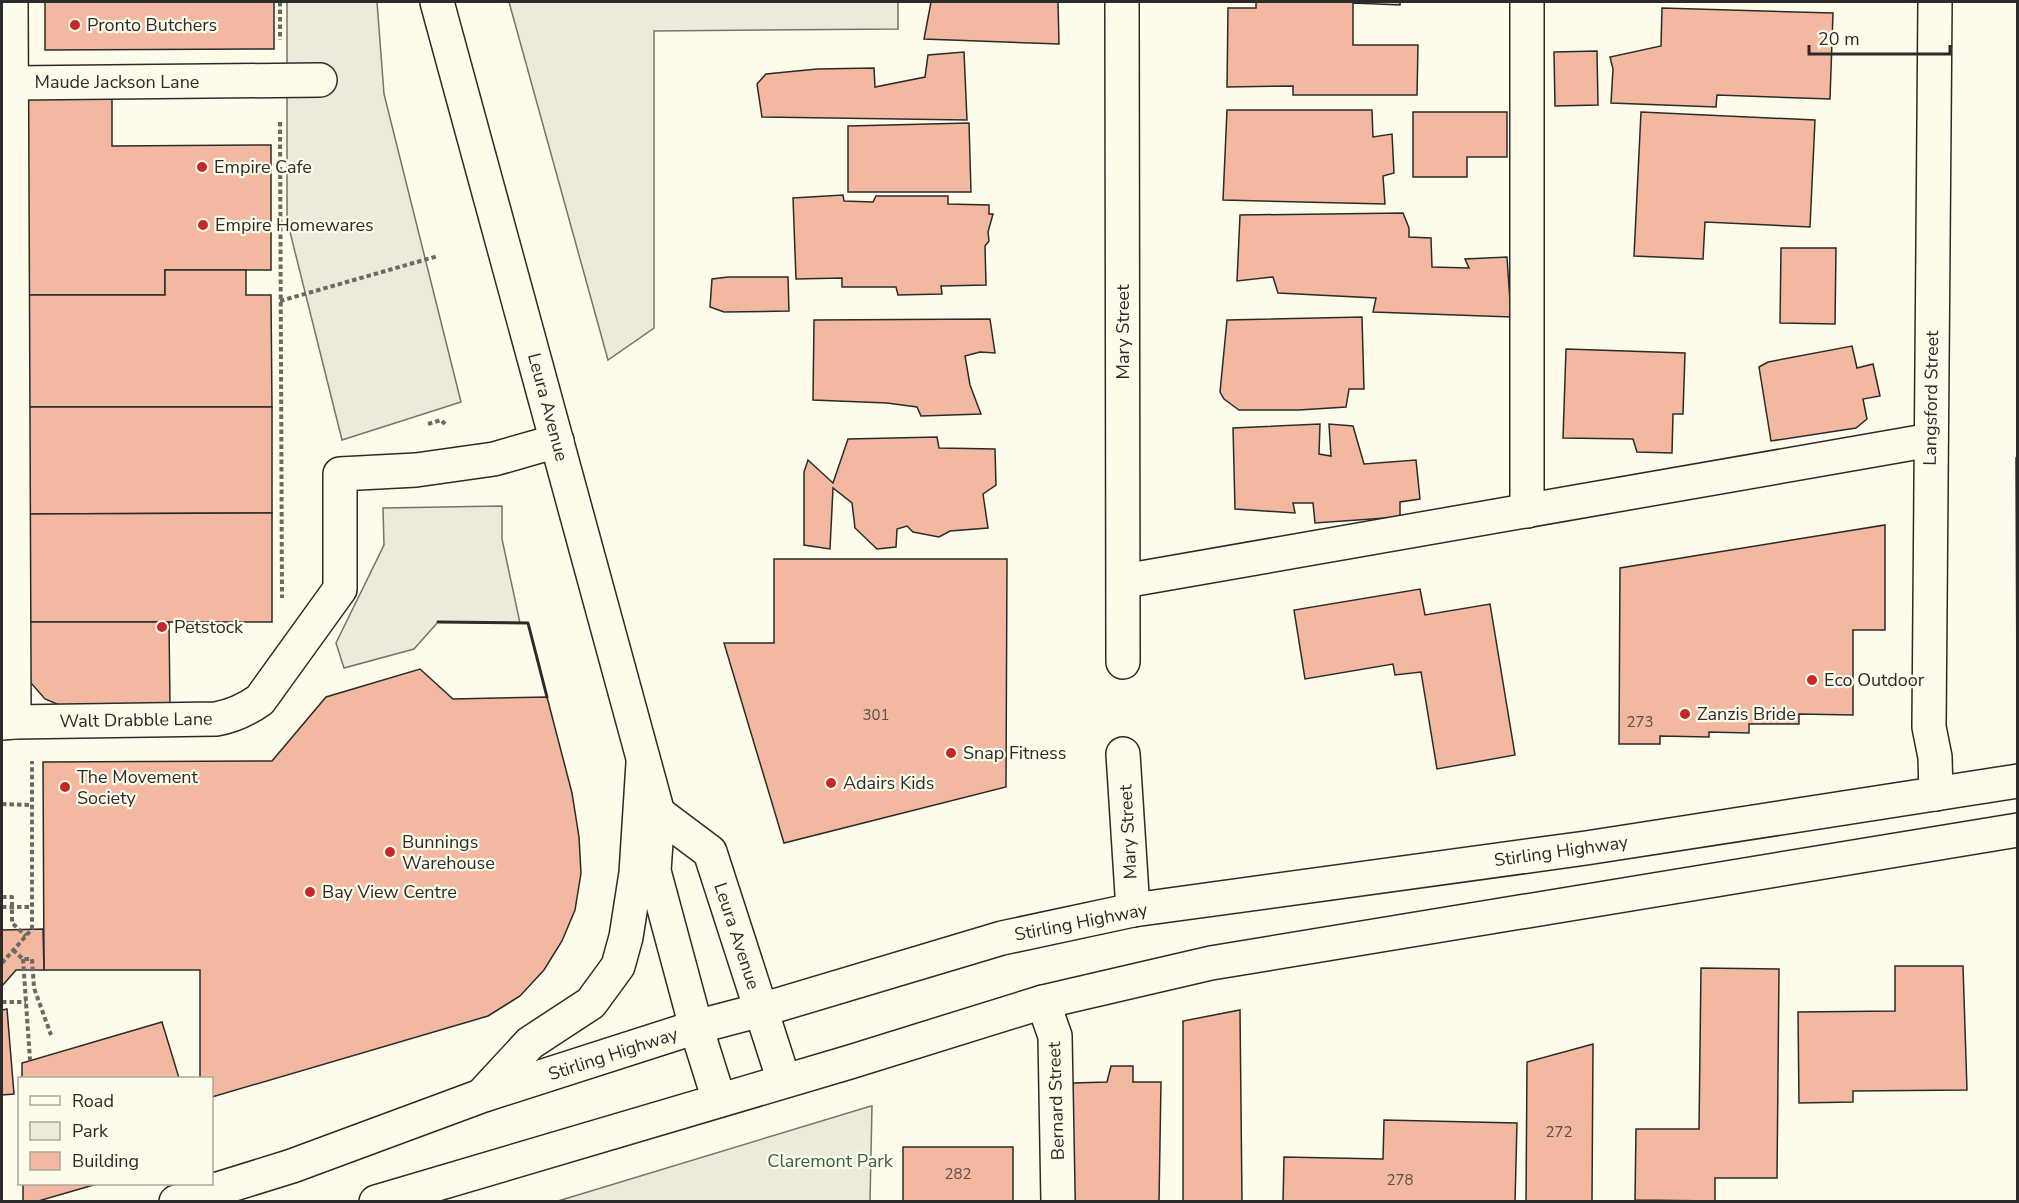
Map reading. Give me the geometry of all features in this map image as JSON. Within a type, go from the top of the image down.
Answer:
[{"type":"main road","points":[[11,2],[12,83]]},
{"type":"main road","name":"Leura Avenue","points":[[437,2],[658,813],[654,871],[696,1027],[719,1100]]},
{"type":"main road","name":"Mary Street","points":[[1122,2],[1124,662]]},
{"type":"main road","points":[[1527,2],[1527,510]]},
{"type":"main road","name":"Langsford Street","points":[[1935,2],[1929,727],[1935,757],[1936,794]]},
{"type":"main road","name":"Maude Jackson Lane","points":[[8,723],[12,83],[320,80]]},
{"type":"main road","points":[[1124,581],[1930,440]]},
{"type":"main road","name":"Walt Drabble Lane","points":[[8,723],[230,717],[260,700],[340,590],[340,474],[416,470],[494,459],[557,441]]},
{"type":"main road","name":"Mary Street","points":[[1124,754],[1133,910]]},
{"type":"main road","points":[[481,1096],[530,1043],[591,1003],[618,966],[626,938],[636,873],[643,763]]},
{"type":"main road","name":"Stirling Highway","points":[[176,1202],[292,1166],[481,1096],[696,1027],[761,1010],[1002,938],[1133,910],[1586,848],[2018,781]]},
{"type":"main road","name":"Leura Avenue","points":[[658,813],[710,852],[784,1081]]},
{"type":"main road","points":[[376,1202],[1043,1002],[1211,963],[2018,830]]},
{"type":"main road","name":"Bernard Street","points":[[1043,1002],[1055,1036],[1058,1202]]},
{"type":"path","points":[[280,2],[282,607]]},
{"type":"path","points":[[280,301],[438,256]]},
{"type":"path","points":[[2,804],[32,804]]},
{"type":"path","points":[[2,897],[12,897],[12,923],[26,936]]},
{"type":"path","points":[[2,907],[32,907]]},
{"type":"path","points":[[2,963],[32,929]]},
{"type":"path","points":[[13,950],[23,958],[32,958],[34,988],[51,1035]]},
{"type":"path","points":[[23,958],[30,1060]]},
{"type":"path","points":[[2,1002],[26,1002]]},
{"type":"green space","name":"Claremont Park","points":[[871,1106],[870,1201],[558,1201]]},
{"type":"shaded area","points":[[287,2],[377,2],[384,94],[461,402],[342,440],[287,220]]},
{"type":"shaded area","points":[[509,2],[898,2],[898,29],[654,31],[654,328],[608,360]]},
{"type":"shaded area","points":[[502,506],[502,539],[520,623],[438,622],[414,649],[344,668],[336,643],[384,545],[383,508]]},
{"type":"building","points":[[45,2],[274,2],[274,49],[45,50]]},
{"type":"building","points":[[931,2],[1058,2],[1059,44],[924,39]]},
{"type":"building","points":[[1256,2],[1400,2],[1400,5],[1353,3],[1353,45],[1418,45],[1417,95],[1293,95],[1293,86],[1227,87],[1228,8],[1256,8]]},
{"type":"building","points":[[1662,8],[1833,13],[1830,99],[1717,95],[1716,107],[1611,103],[1613,69],[1610,57],[1661,46]]},
{"type":"building","points":[[1597,51],[1598,105],[1555,106],[1554,52]]},
{"type":"building","points":[[964,52],[967,120],[762,117],[757,84],[766,74],[817,69],[874,68],[875,87],[925,77],[928,55]]},
{"type":"building","points":[[112,94],[112,146],[271,145],[271,270],[165,270],[165,295],[25,295],[27,100],[32,95]]},
{"type":"building","points":[[1227,110],[1372,110],[1373,137],[1392,134],[1394,173],[1383,176],[1385,204],[1223,200]]},
{"type":"building","points":[[1413,112],[1507,112],[1507,157],[1467,157],[1467,177],[1413,177]]},
{"type":"building","points":[[1641,112],[1815,120],[1810,227],[1705,222],[1703,259],[1634,256]]},
{"type":"building","points":[[969,123],[971,192],[848,192],[848,126]]},
{"type":"building","points":[[843,195],[844,201],[873,202],[876,196],[948,196],[948,204],[989,205],[989,214],[993,214],[988,232],[989,241],[985,246],[986,285],[941,286],[942,294],[898,295],[896,287],[842,287],[842,278],[796,279],[793,198]]},
{"type":"building","points":[[1403,213],[1409,228],[1409,237],[1431,238],[1432,267],[1469,268],[1465,259],[1507,257],[1511,317],[1373,312],[1376,298],[1278,293],[1273,277],[1237,281],[1240,215]]},
{"type":"building","points":[[1781,248],[1836,248],[1835,324],[1780,323]]},
{"type":"building","points":[[165,270],[246,270],[246,295],[271,295],[272,407],[26,407],[25,295],[165,295]]},
{"type":"building","points":[[788,277],[789,311],[724,312],[710,307],[712,279]]},
{"type":"building","points":[[1362,317],[1364,389],[1349,389],[1346,407],[1239,410],[1224,399],[1220,392],[1227,320]]},
{"type":"building","points":[[990,319],[995,353],[980,352],[965,356],[970,385],[981,414],[921,416],[917,407],[887,403],[813,400],[814,320]]},
{"type":"building","points":[[1852,346],[1857,368],[1873,364],[1880,396],[1863,399],[1867,419],[1856,428],[1771,441],[1759,367],[1768,362]]},
{"type":"building","points":[[1566,349],[1685,353],[1683,414],[1673,414],[1672,453],[1637,452],[1633,439],[1563,438]]},
{"type":"building","points":[[26,407],[272,407],[272,513],[26,514]]},
{"type":"building","points":[[1320,424],[1319,454],[1331,456],[1329,424],[1353,426],[1364,464],[1416,460],[1420,499],[1400,502],[1400,517],[1315,523],[1313,503],[1293,503],[1295,513],[1235,509],[1233,428]]},
{"type":"building","points":[[937,437],[939,448],[995,449],[996,485],[983,494],[988,528],[950,531],[939,537],[913,532],[907,526],[897,529],[896,547],[877,549],[855,528],[852,503],[833,488],[830,549],[804,545],[804,472],[808,460],[833,483],[848,439]]},
{"type":"building","points":[[2016,458],[2018,458],[2017,699]]},
{"type":"building","points":[[272,513],[272,622],[26,622],[26,514]]},
{"type":"building","points":[[1885,525],[1885,630],[1853,630],[1853,715],[1799,714],[1799,724],[1749,724],[1749,733],[1709,732],[1709,737],[1660,736],[1660,744],[1619,744],[1620,568]]},
{"type":"building","points":[[774,559],[1007,559],[1006,787],[784,843],[724,643],[774,643]]},
{"type":"building","points":[[1420,589],[1425,615],[1490,604],[1515,755],[1437,769],[1421,672],[1395,675],[1393,664],[1305,679],[1294,610]]},
{"type":"building","points":[[26,622],[169,622],[170,706],[64,707],[45,699],[31,683],[26,665]]},
{"type":"building","name":"Bay View Centre","points":[[420,669],[453,699],[547,697],[572,793],[579,837],[581,873],[575,910],[562,941],[544,970],[520,996],[488,1016],[213,1097],[213,1077],[200,1077],[200,970],[44,970],[43,762],[272,761],[326,697]]},
{"type":"building","points":[[43,929],[44,970],[16,970],[2,986],[2,930]]},
{"type":"building","points":[[1895,966],[1963,966],[1967,1090],[1853,1091],[1853,1102],[1799,1103],[1798,1012],[1895,1011]]},
{"type":"building","points":[[1701,968],[1779,969],[1777,1178],[1715,1178],[1715,1201],[1635,1200],[1636,1129],[1699,1129]]},
{"type":"building","points":[[7,1009],[14,1094],[2,1095],[2,1010]]},
{"type":"building","points":[[1240,1010],[1242,1202],[1183,1202],[1183,1021]]},
{"type":"building","points":[[162,1022],[179,1077],[22,1077],[22,1063]]},
{"type":"building","points":[[1593,1044],[1592,1202],[1526,1202],[1527,1062]]},
{"type":"building","points":[[1111,1066],[1133,1066],[1133,1082],[1161,1082],[1159,1202],[1073,1202],[1073,1083],[1107,1082]]},
{"type":"building","points":[[1384,1120],[1517,1123],[1515,1202],[1283,1202],[1284,1157],[1383,1159]]},
{"type":"building","points":[[903,1147],[1013,1147],[1013,1202],[903,1202]]},
{"type":"building","points":[[23,1185],[94,1185],[35,1202],[23,1202]]},
{"type":"wall","points":[[438,622],[528,623],[547,697]]},
{"type":"place","name":"Pronto Butchers","points":[[75,25]]},
{"type":"place","name":"Empire Cafe","points":[[202,167]]},
{"type":"place","name":"Empire Homewares","points":[[203,225]]},
{"type":"place","name":"Petstock","points":[[162,627]]},
{"type":"place","name":"Eco Outdoor","points":[[1812,680]]},
{"type":"place","name":"Zanzis Bride","points":[[1685,714]]},
{"type":"place","name":"Snap Fitness","points":[[951,753]]},
{"type":"place","name":"Adairs Kids","points":[[831,783]]},
{"type":"place","name":"The Movement Society","points":[[65,787]]},
{"type":"place","name":"Bunnings Warehouse","points":[[390,852]]},
{"type":"place","name":"Bay View Centre","points":[[310,892]]}]
